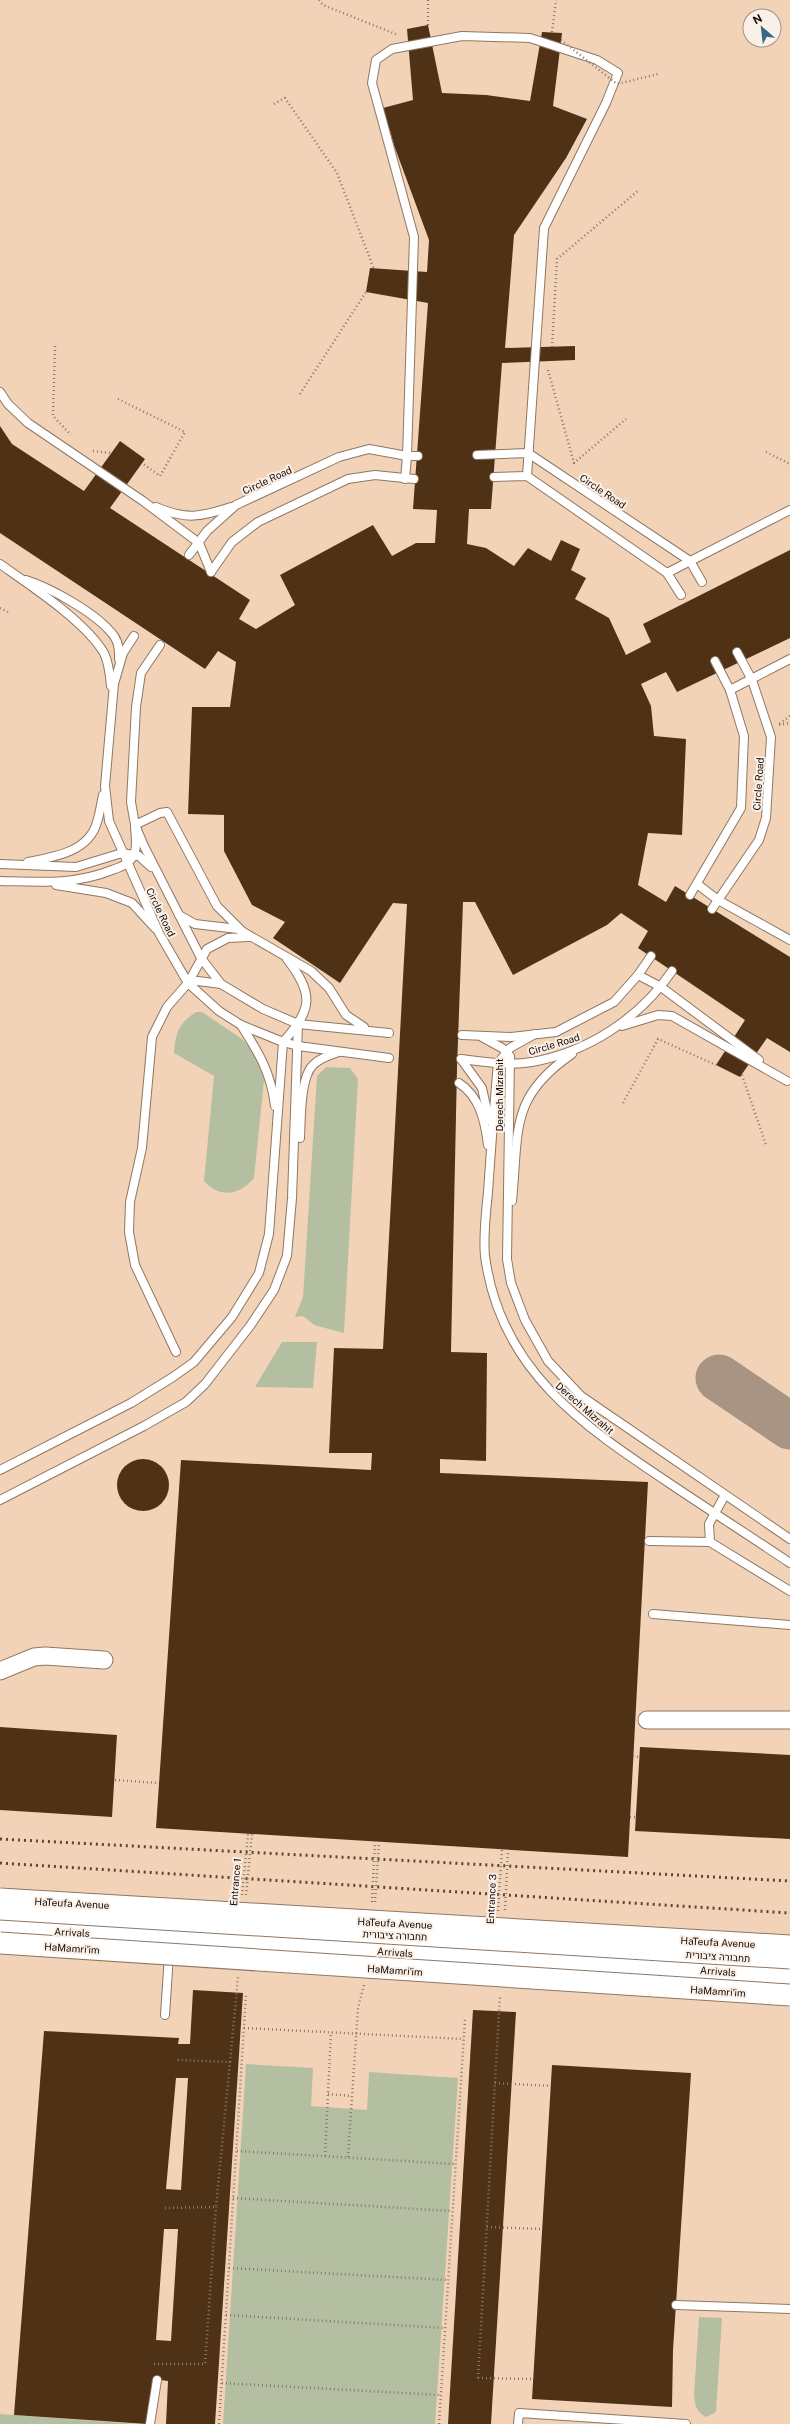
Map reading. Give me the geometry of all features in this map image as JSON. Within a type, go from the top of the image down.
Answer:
[{"type":"street","points":[[0,1671],[34,1657],[45,1656],[104,1660]]},
{"type":"street","points":[[647,1720],[790,1720]]},
{"type":"street","points":[[0,1893],[790,1938]]},
{"type":"street","name":"HaTeufa Avenue","points":[[0,1899],[240,1913],[501,1920],[790,1946]]},
{"type":"street","name":"Arrivals","points":[[1,1928],[790,1976]]},
{"type":"street","name":"תחבורה ציבורית","points":[[1,1928],[790,1960]]},
{"type":"street","name":"HaMamri'im","points":[[1,1928],[368,1968],[790,1995]]},
{"type":"lane","points":[[405,479],[414,237],[372,83],[376,60],[392,49],[462,36],[530,38],[597,60],[618,74],[606,103],[544,228],[527,476]]},
{"type":"lane","points":[[0,392],[8,404],[28,422],[143,501],[199,543],[211,572],[232,542],[258,522],[348,479],[375,475],[414,479]]},
{"type":"lane","name":"Circle Road","points":[[189,555],[207,531],[236,505],[339,457],[369,449],[407,456],[418,456]]},
{"type":"lane","points":[[477,455],[528,454]]},
{"type":"lane","name":"Circle Road","points":[[528,454],[690,561],[702,582]]},
{"type":"lane","points":[[494,477],[527,476],[667,573],[681,595]]},
{"type":"lane","points":[[143,501],[171,513],[190,517],[206,516],[236,505]]},
{"type":"lane","points":[[667,573],[790,510]]},
{"type":"lane","points":[[0,564],[19,577],[92,637],[105,655],[110,673],[112,707]]},
{"type":"lane","points":[[19,577],[47,587],[99,621],[114,636],[117,642],[119,647],[118,668]]},
{"type":"lane","name":"Circle Road","points":[[134,636],[123,653],[114,684],[104,786],[109,821],[122,853],[159,932],[188,983],[219,1011],[242,1025],[283,1042],[298,1046],[389,1058]]},
{"type":"lane","name":"Circle Road","points":[[160,645],[141,673],[136,707],[131,802],[135,825],[201,958],[221,984],[263,1009],[298,1024],[389,1033]]},
{"type":"lane","name":"Circle Road","points":[[712,909],[760,840],[766,818],[771,737],[752,680],[737,652]]},
{"type":"lane","points":[[730,690],[752,680],[790,659]]},
{"type":"lane","name":"Circle Road","points":[[690,895],[741,808],[744,736],[730,690],[715,661]]},
{"type":"lane","points":[[14,865],[63,855],[78,847],[97,824],[104,786]]},
{"type":"lane","points":[[44,883],[92,878],[127,864],[134,855],[136,847],[135,825],[160,813],[167,812],[217,906],[248,937]]},
{"type":"lane","points":[[0,864],[76,867],[122,853],[134,855],[148,863],[163,884]]},
{"type":"lane","points":[[0,881],[44,883],[106,894],[132,903],[159,932]]},
{"type":"lane","points":[[697,884],[718,900],[790,940]]},
{"type":"lane","points":[[178,914],[195,924],[208,927],[231,927],[311,971],[329,988],[346,1015],[370,1030]]},
{"type":"lane","points":[[176,1352],[135,1265],[129,1232],[130,1202],[142,1148],[152,1037],[167,1007],[188,983],[207,949],[217,942],[228,938],[248,937]]},
{"type":"lane","name":"Circle Road","points":[[462,1035],[482,1037],[556,1032],[614,1002],[638,975],[651,956]]},
{"type":"lane","points":[[0,1500],[144,1426],[186,1402],[205,1384],[250,1326],[274,1290],[287,1256],[292,1198],[298,1024],[307,994],[303,980],[287,959]]},
{"type":"lane","name":"Circle Road","points":[[462,1059],[498,1063],[531,1062],[580,1049],[634,1015],[661,987],[672,971]]},
{"type":"lane","points":[[638,975],[661,987],[789,1082]]},
{"type":"lane","points":[[188,983],[198,981],[221,984]]},
{"type":"lane","points":[[607,1032],[658,1016],[672,1016],[789,1082]]},
{"type":"lane","points":[[0,1470],[131,1403],[173,1377],[194,1362],[232,1317],[259,1273],[269,1234],[283,1042],[298,1024]]},
{"type":"lane","points":[[242,1025],[259,1053],[270,1077],[277,1129]]},
{"type":"lane","name":"Derech Mizrahit","points":[[535,1034],[507,1051],[498,1063],[490,1163],[485,1255],[494,1295],[504,1321],[522,1355],[544,1386],[573,1415],[604,1439],[790,1563]]},
{"type":"lane","name":"Derech Mizrahit","points":[[482,1037],[507,1051],[510,1056],[507,1259],[511,1283],[525,1320],[548,1361],[581,1396],[790,1539]]},
{"type":"lane","name":"Derech Mizrahit","points":[[507,1259],[520,1116],[528,1095],[538,1082],[554,1066],[580,1049]]},
{"type":"lane","points":[[292,1198],[297,1173],[307,1074],[313,1065],[321,1059],[339,1052]]},
{"type":"lane","name":"Derech Mizrahit","points":[[462,1059],[482,1088],[488,1108],[490,1163]]},
{"type":"lane","name":"Derech Mizrahit","points":[[459,1083],[469,1090],[479,1103],[486,1134],[490,1163]]},
{"type":"lane","points":[[710,1542],[709,1524],[725,1494]]},
{"type":"lane","points":[[649,1541],[710,1542],[790,1591]]},
{"type":"lane","points":[[653,1614],[790,1625]]},
{"type":"lane","points":[[165,2015],[170,1938]]},
{"type":"lane","points":[[676,2305],[790,2310]]},
{"type":"lane","points":[[150,2424],[157,2380]]},
{"type":"lane","points":[[518,2424],[518,2413],[686,2423]]},
{"type":"path","points":[[319,0],[323,5],[401,36]]},
{"type":"path","points":[[428,0],[428,25]]},
{"type":"path","points":[[552,32],[556,0]]},
{"type":"path","points":[[561,40],[617,84],[658,74]]},
{"type":"path","points":[[274,104],[285,98],[337,173],[374,269]]},
{"type":"path","points":[[552,347],[557,259],[640,190]]},
{"type":"path","points":[[300,394],[366,292]]},
{"type":"path","points":[[55,346],[53,416],[74,438]]},
{"type":"path","points":[[548,369],[574,463],[626,419]]},
{"type":"path","points":[[118,399],[185,432],[160,476],[142,463]]},
{"type":"path","points":[[90,451],[111,454]]},
{"type":"path","points":[[766,452],[790,464]]},
{"type":"path","points":[[0,608],[8,612]]},
{"type":"path","points":[[790,716],[778,725],[790,723]]},
{"type":"path","points":[[623,1103],[658,1039],[716,1065]]},
{"type":"path","points":[[742,1075],[766,1145]]},
{"type":"path","points":[[633,1756],[640,1756]]},
{"type":"path","points":[[114,1780],[159,1783]]},
{"type":"path","points":[[630,1817],[636,1817]]},
{"type":"path","name":"Entrance 1","points":[[240,1913],[248,1834]]},
{"type":"path","points":[[375,1904],[379,1843]]},
{"type":"path","name":"Entrance 3","points":[[501,1920],[502,1850]]},
{"type":"path","points":[[501,1920],[508,1851]]},
{"type":"path","points":[[348,2157],[358,2008],[368,1968]]},
{"type":"path","points":[[500,1989],[478,2378],[533,2379]]},
{"type":"path","points":[[219,2424],[246,1994]]},
{"type":"path","points":[[438,2424],[465,2019]]},
{"type":"path","points":[[244,2028],[464,2039]]},
{"type":"path","points":[[325,2156],[331,2032]]},
{"type":"path","points":[[154,2364],[205,2364],[216,2207],[230,2062],[177,2060]]},
{"type":"path","points":[[495,2083],[551,2086]]},
{"type":"path","points":[[328,2094],[352,2096]]},
{"type":"path","points":[[236,2151],[455,2164]]},
{"type":"path","points":[[233,2198],[452,2211]]},
{"type":"path","points":[[165,2208],[216,2207]]},
{"type":"path","points":[[487,2226],[542,2229]]},
{"type":"path","points":[[229,2268],[448,2280]]},
{"type":"path","points":[[226,2315],[445,2328]]},
{"type":"path","points":[[222,2384],[440,2395]]},
{"type":"shaded area","points":[[0,0],[790,0],[790,2424],[0,2424]]},
{"type":"green space","points":[[196,1012],[202,1012],[242,1039],[254,1052],[264,1080],[254,1178],[243,1188],[230,1193],[217,1191],[204,1181],[214,1076],[174,1053],[179,1029],[190,1016]]},
{"type":"green space","points":[[326,1067],[350,1068],[358,1079],[344,1333],[314,1325],[303,1316],[295,1317],[303,1297],[317,1076]]},
{"type":"green space","points":[[282,1342],[317,1342],[313,1388],[255,1387]]},
{"type":"green space","points":[[246,2064],[313,2068],[311,2106],[367,2110],[369,2072],[458,2078],[435,2424],[223,2424]]},
{"type":"green space","points":[[699,2317],[722,2318],[716,2412],[706,2417],[700,2413],[697,2408],[694,2395]]},
{"type":"green space","points":[[0,2414],[136,2424],[0,2424]]},
{"type":"building","points":[[428,25],[442,93],[486,95],[530,101],[542,32],[562,33],[553,106],[587,119],[566,158],[514,235],[505,348],[575,346],[575,360],[502,363],[491,509],[469,509],[467,544],[486,548],[514,566],[528,548],[551,561],[561,540],[580,549],[571,570],[586,578],[575,599],[609,618],[626,655],[651,642],[643,624],[790,550],[790,638],[677,692],[666,672],[641,684],[651,706],[654,736],[686,739],[682,835],[648,833],[638,885],[666,902],[675,886],[790,957],[790,1052],[767,1038],[740,1077],[716,1065],[745,1020],[638,948],[648,931],[621,913],[607,925],[513,975],[475,902],[463,902],[457,1068],[451,1352],[487,1353],[486,1461],[440,1459],[440,1473],[648,1482],[628,1857],[156,1828],[181,1460],[371,1470],[372,1453],[329,1453],[334,1348],[383,1349],[407,904],[393,903],[340,983],[273,938],[285,922],[252,905],[224,851],[224,815],[188,814],[192,707],[230,707],[236,662],[218,651],[205,669],[0,533],[0,426],[12,444],[84,491],[120,441],[145,459],[110,508],[250,600],[239,619],[256,629],[295,605],[280,575],[373,525],[392,556],[416,543],[435,543],[437,510],[413,509],[428,303],[366,292],[370,268],[427,272],[429,240],[395,148],[383,108],[413,100],[407,29]]},
{"type":"building","points":[[138,1459],[148,1459],[162,1466],[169,1480],[169,1490],[162,1504],[148,1511],[138,1511],[128,1507],[121,1500],[117,1490],[117,1480],[121,1470],[128,1463]]},
{"type":"building","points":[[0,1727],[117,1735],[112,1817],[0,1810]]},
{"type":"building","points":[[640,1747],[790,1755],[790,1839],[635,1831]]},
{"type":"building","points":[[193,1990],[243,1993],[215,2424],[166,2424],[168,2381],[153,2379],[147,2424],[14,2415],[44,2031],[179,2038],[178,2044],[190,2044]],"holes":[[[176,2078],[188,2078],[181,2190],[166,2189]],[[164,2229],[178,2229],[171,2341],[156,2340]]]},
{"type":"building","points":[[473,2010],[516,2012],[491,2424],[448,2424]]},
{"type":"building","points":[[552,2065],[691,2073],[673,2350],[672,2407],[532,2399]]},
{"type":"taxiway","points":[[719,1378],[790,1426]]},
{"type":"railway","points":[[0,1839],[790,1881]]},
{"type":"railway","points":[[0,1863],[790,1913]]}]
